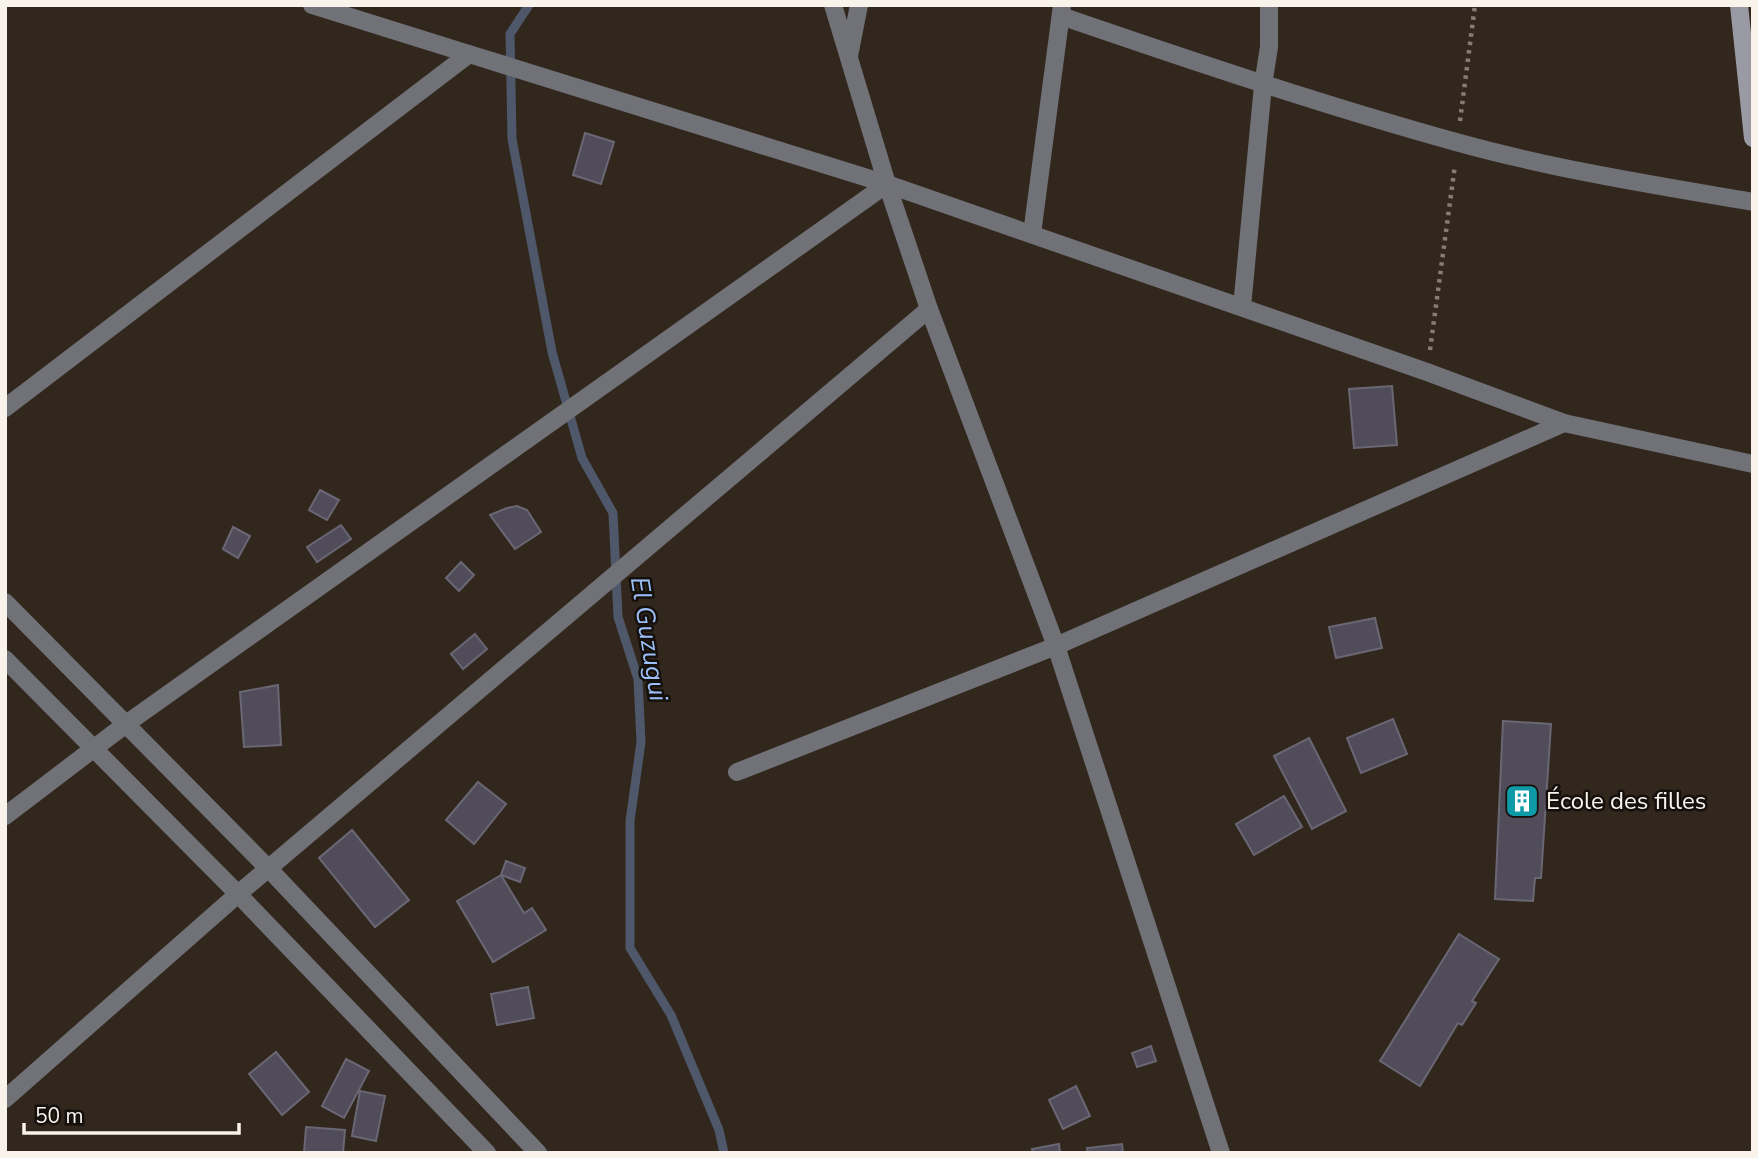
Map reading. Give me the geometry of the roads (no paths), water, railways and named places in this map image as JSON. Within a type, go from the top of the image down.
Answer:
[{"type":"street","points":[[312,5],[887,184],[1427,372],[1564,423],[1753,464]]},
{"type":"street","points":[[833,5],[887,184],[929,309],[1056,646],[1221,1153]]},
{"type":"street","points":[[848,59],[859,5]]},
{"type":"street","points":[[1242,307],[1269,47],[1269,5]]},
{"type":"street","points":[[1739,5],[1753,138]]},
{"type":"street","points":[[1032,234],[1061,11],[1263,85],[1457,142],[1593,175],[1753,202]]},
{"type":"street","points":[[5,408],[470,54]]},
{"type":"street","points":[[5,816],[125,724],[887,184]]},
{"type":"street","points":[[5,1099],[238,894],[929,309]]},
{"type":"street","points":[[737,772],[1056,646],[1564,423]]},
{"type":"street","points":[[5,602],[269,869],[538,1153]]},
{"type":"street","points":[[5,659],[238,894],[486,1153]]},
{"type":"waterway","name":"El Guzugui","points":[[529,5],[510,34],[512,139],[552,352],[582,458],[613,513],[618,617],[638,679],[641,742],[630,821],[630,948],[671,1015],[719,1130],[724,1153]]},
{"type":"place","name":"École des filles","points":[[1522,801]]}]
